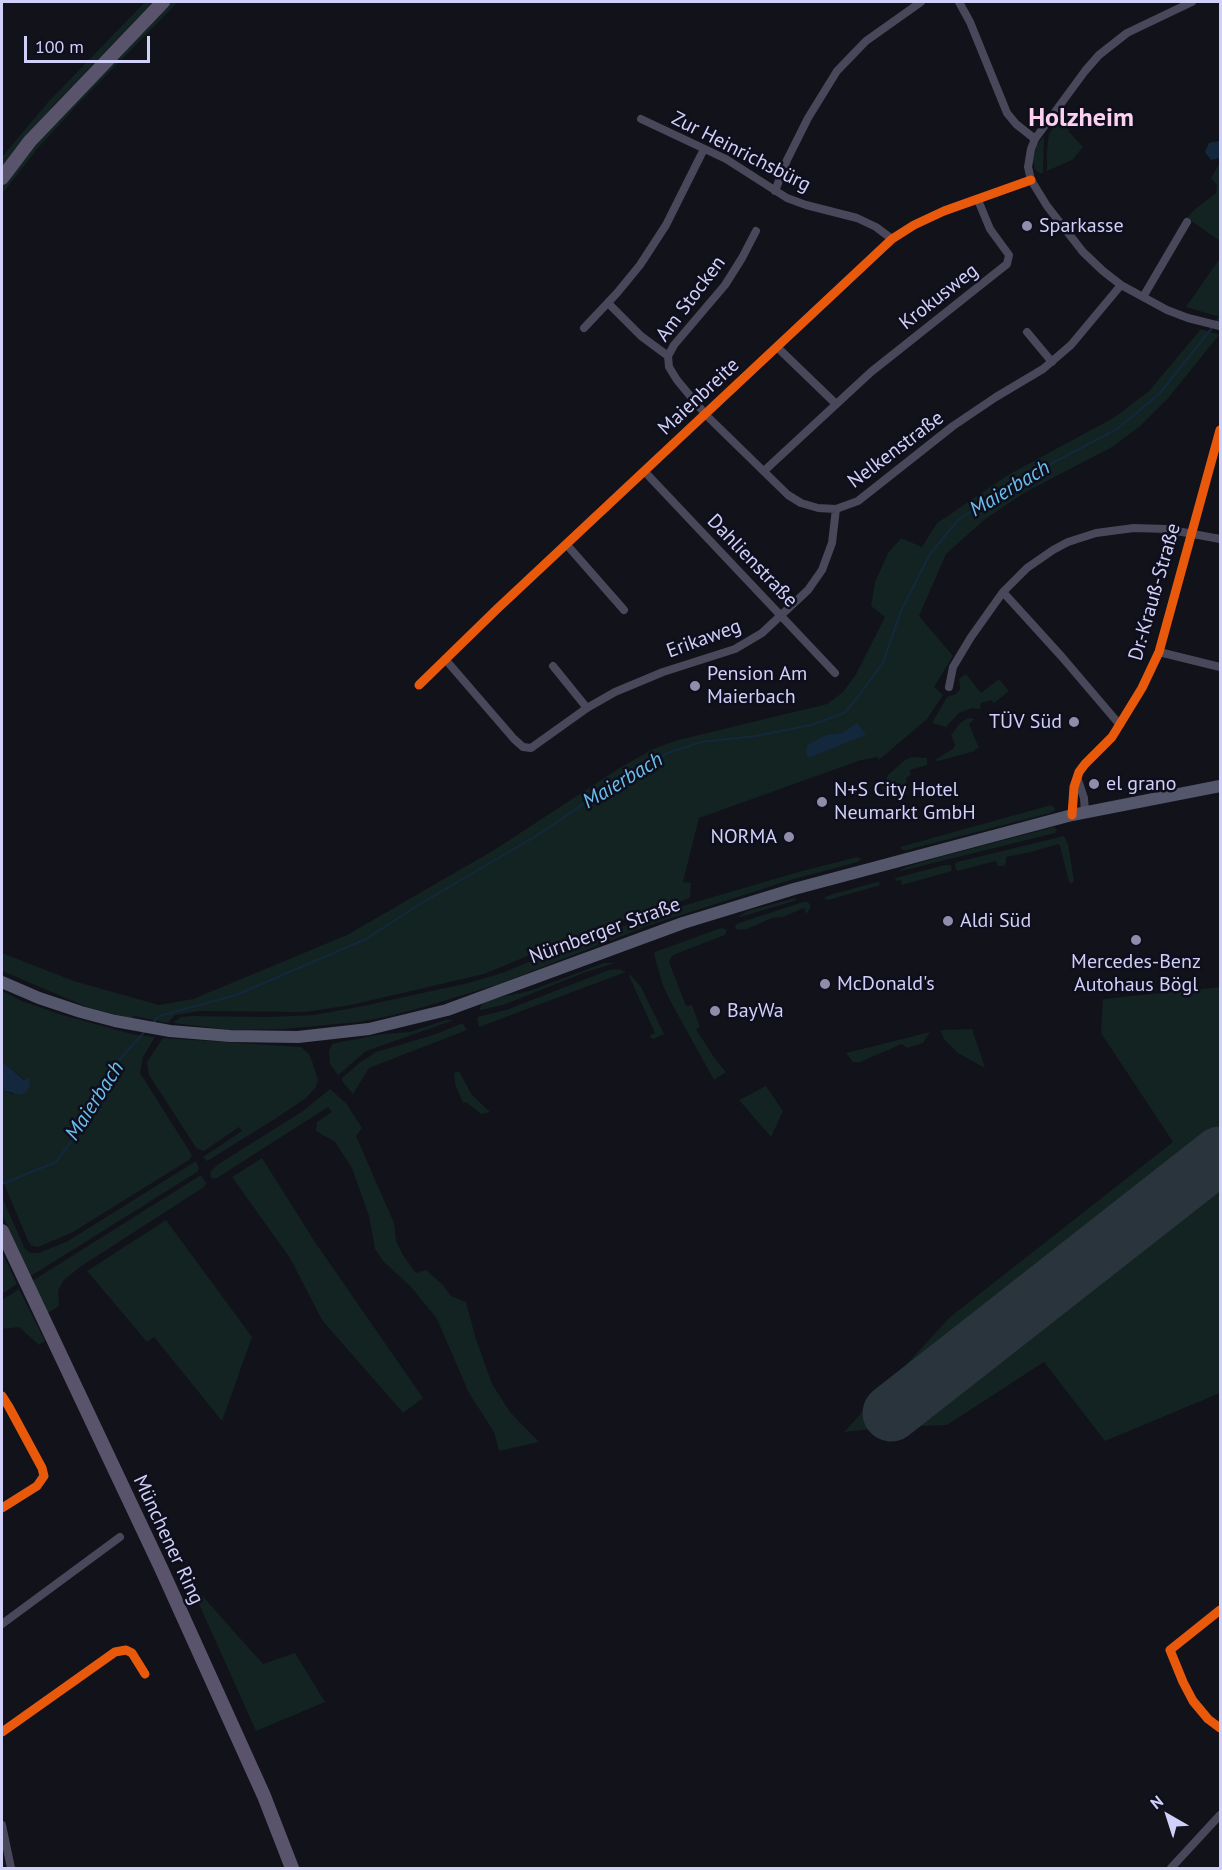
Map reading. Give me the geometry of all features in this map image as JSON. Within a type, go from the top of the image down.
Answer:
[{"type":"main road","points":[[2,178],[30,141],[164,2]]},
{"type":"main road","name":"Nürnberger Straße","points":[[2,982],[39,998],[81,1012],[132,1025],[170,1031],[230,1036],[298,1037],[360,1030],[413,1019],[480,998],[722,910],[814,883],[1072,815],[1221,786]]},
{"type":"main road","name":"Münchener Ring","points":[[2,1231],[161,1568],[264,1796],[292,1869]]},
{"type":"street","points":[[775,191],[787,160],[808,118],[837,71],[866,41],[921,2]]},
{"type":"street","points":[[959,2],[970,22],[1007,113],[1035,140]]},
{"type":"street","points":[[1192,2],[1134,30],[1107,48],[1085,71],[1035,140],[1028,167],[1031,180],[1052,213],[1083,252],[1103,271],[1121,285],[1167,310],[1204,323],[1221,326]]},
{"type":"street","name":"Zur Heinrichsbürg","points":[[641,119],[736,165],[775,191],[806,205],[864,220],[892,239]]},
{"type":"street","points":[[584,328],[640,264],[666,225],[704,149]]},
{"type":"street","name":"Maienbreite","points":[[419,685],[892,239],[927,219],[1031,180]]},
{"type":"street","name":"Krokusweg","points":[[764,471],[900,348],[1006,264],[1009,255],[990,229],[978,200]]},
{"type":"street","points":[[1143,297],[1187,222]]},
{"type":"street","name":"Am Stocken","points":[[706,415],[676,380],[669,367],[669,356],[674,345],[725,285],[756,231]]},
{"type":"street","name":"Nelkenstraße","points":[[706,415],[788,495],[801,503],[818,508],[836,509],[865,497],[953,426],[1052,362],[1071,345],[1121,285]]},
{"type":"street","points":[[608,303],[641,336],[669,356]]},
{"type":"street","points":[[1027,332],[1052,362]]},
{"type":"street","points":[[778,348],[836,404]]},
{"type":"street","name":"Dr.-Krauß-Straße","points":[[1077,776],[1120,725],[1143,688],[1159,652],[1220,436]]},
{"type":"street","name":"Dahlienstraße","points":[[645,472],[835,673]]},
{"type":"street","name":"Erikaweg","points":[[445,659],[514,739],[526,748],[534,747],[587,708],[615,692],[644,679],[746,644],[762,633],[808,590],[826,563],[832,543],[836,509]]},
{"type":"street","points":[[950,687],[953,667],[1003,592],[1042,557],[1060,546],[1107,530],[1134,528],[1166,528],[1221,539]]},
{"type":"street","points":[[567,545],[624,610]]},
{"type":"street","points":[[1003,592],[1120,725]]},
{"type":"street","points":[[1159,652],[1221,667]]},
{"type":"street","points":[[553,666],[587,708]]},
{"type":"street","points":[[1077,776],[1085,812]]},
{"type":"street","points":[[1072,815],[1073,792],[1077,776]]},
{"type":"street","points":[[2,1396],[26,1437],[44,1476],[36,1486],[2,1508]]},
{"type":"street","points":[[2,1623],[120,1537]]},
{"type":"street","points":[[1221,1610],[1170,1650],[1188,1694],[1202,1713],[1221,1728]]},
{"type":"street","points":[[2,1732],[115,1652],[126,1650],[132,1653],[146,1674]]},
{"type":"street","points":[[1171,1869],[1221,1815]]},
{"type":"street","points":[[2,1825],[11,1869]]},
{"type":"shaded area","points":[[145,2],[153,2],[53,106],[2,167],[2,157],[49,101]]},
{"type":"shaded area","points":[[169,2],[178,2],[77,105],[38,148],[2,194],[4,181],[67,107]]},
{"type":"shaded area","points":[[1061,115],[1067,119],[1069,132],[1083,147],[1072,160],[1047,171],[1049,134]]},
{"type":"shaded area","points":[[1044,136],[1043,173],[1040,173],[1035,170],[1033,160],[1036,146]]},
{"type":"shaded area","points":[[1220,163],[1220,241],[1187,218],[1216,193],[1217,185],[1211,178]]},
{"type":"shaded area","points":[[1220,258],[1220,317],[1186,307]]},
{"type":"shaded area","points":[[1201,329],[1219,335],[1169,397],[1139,427],[1112,447],[1024,493],[984,520],[946,554],[919,616],[953,656],[934,687],[943,695],[927,719],[879,760],[877,757],[861,760],[699,818],[683,882],[691,883],[690,898],[569,939],[484,974],[351,1005],[306,1012],[200,1011],[175,1015],[168,1023],[134,1016],[132,1019],[87,1007],[2,971],[2,953],[74,981],[159,1005],[193,999],[347,935],[494,850],[618,769],[653,749],[678,740],[827,704],[842,693],[855,676],[885,617],[871,606],[875,582],[888,553],[901,538],[922,547],[937,523],[1008,475],[1115,417],[1149,391]]},
{"type":"shaded area","points":[[966,674],[981,693],[999,679],[1009,691],[994,703],[991,700],[981,703],[980,709],[972,708],[959,713],[946,727],[932,723],[947,697],[956,694],[960,689],[959,679]]},
{"type":"shaded area","points":[[968,718],[975,719],[969,724],[979,748],[938,761],[934,760],[953,749],[955,745],[951,735],[960,723]]},
{"type":"shaded area","points":[[912,757],[927,758],[927,765],[910,770],[911,775],[906,778],[908,794],[901,796],[882,789],[888,775]]},
{"type":"shaded area","points":[[1051,805],[1055,810],[1050,813],[907,850],[900,847]]},
{"type":"shaded area","points":[[1054,827],[1057,830],[1055,833],[897,872],[936,858]]},
{"type":"shaded area","points":[[1064,836],[1068,844],[1074,880],[1072,884],[1069,882],[1058,844],[1006,857],[1004,866],[998,866],[996,861],[957,871],[955,867],[957,862]]},
{"type":"shaded area","points":[[857,857],[862,859],[653,924],[499,984],[389,1016],[359,1022],[283,1029],[232,1030],[173,1023],[181,1017],[192,1016],[314,1015],[468,983],[502,973],[580,941],[689,904]]},
{"type":"shaded area","points":[[951,865],[952,871],[902,885],[901,880],[896,881],[895,878]]},
{"type":"shaded area","points":[[877,882],[880,885],[828,900],[823,898],[833,894]]},
{"type":"shaded area","points":[[797,899],[794,901],[737,918],[747,911]]},
{"type":"shaded area","points":[[808,902],[811,906],[807,914],[804,908],[747,929],[736,929],[735,925],[739,923]]},
{"type":"shaded area","points":[[721,928],[727,930],[725,935],[678,953],[672,956],[669,962],[686,1006],[692,1005],[700,1027],[696,1029],[726,1072],[714,1080],[663,986],[654,954]]},
{"type":"shaded area","points":[[604,963],[615,963],[503,1005],[479,1009],[487,1000],[529,991]]},
{"type":"shaded area","points":[[619,969],[626,972],[479,1027],[477,1017],[506,1010],[609,970]]},
{"type":"shaded area","points":[[630,974],[641,987],[664,1034],[653,1039],[649,1036],[655,1033]]},
{"type":"shaded area","points":[[1220,987],[1220,1146],[874,1420],[899,1417],[1220,1164],[1220,1393],[1105,1441],[1044,1362],[947,1425],[844,1432],[950,1317],[1173,1142],[1101,1033],[1103,999]]},
{"type":"shaded area","points":[[2,991],[59,1014],[132,1034],[155,1037],[143,1057],[140,1073],[192,1155],[189,1160],[73,1232],[38,1247],[29,1243],[2,1179],[2,1090],[13,1094],[25,1080],[2,1061]]},
{"type":"shaded area","points":[[446,1020],[454,1020],[366,1051],[338,1075],[330,1064],[329,1051],[332,1044],[383,1034],[410,1032]]},
{"type":"shaded area","points":[[463,1024],[467,1030],[369,1068],[353,1094],[342,1081],[342,1078],[358,1064],[376,1052],[436,1034]]},
{"type":"shaded area","points":[[972,1029],[985,1068],[958,1053],[944,1039],[940,1030]]},
{"type":"shaded area","points":[[930,1032],[923,1043],[907,1048],[902,1044],[860,1062],[853,1062],[846,1053]]},
{"type":"shaded area","points":[[163,1038],[301,1047],[309,1054],[312,1061],[318,1080],[316,1087],[306,1098],[207,1161],[203,1157],[242,1131],[239,1127],[204,1151],[197,1149],[149,1075],[147,1062]]},
{"type":"shaded area","points":[[459,1071],[472,1095],[490,1112],[481,1114],[466,1102],[463,1103],[455,1084],[454,1073]]},
{"type":"shaded area","points":[[766,1086],[783,1111],[771,1137],[739,1100]]},
{"type":"shaded area","points":[[330,1089],[346,1103],[362,1128],[356,1136],[394,1223],[396,1241],[403,1255],[416,1273],[426,1270],[443,1285],[451,1296],[466,1302],[492,1384],[510,1412],[539,1442],[499,1451],[494,1432],[469,1393],[437,1319],[412,1288],[383,1261],[375,1249],[369,1216],[352,1168],[335,1142],[316,1131],[317,1122],[332,1112],[328,1107],[217,1178],[213,1179],[210,1176],[211,1171],[217,1165],[303,1111]]},
{"type":"shaded area","points":[[262,1158],[315,1242],[423,1398],[403,1413],[322,1320],[290,1258],[232,1177]]},
{"type":"shaded area","points":[[196,1161],[199,1169],[197,1172],[31,1276],[2,1215],[2,1197],[25,1249],[30,1253],[39,1253],[68,1241]]},
{"type":"shaded area","points":[[201,1175],[206,1183],[204,1187],[80,1267],[63,1281],[58,1291],[59,1306],[47,1314],[32,1281]]},
{"type":"shaded area","points":[[166,1220],[252,1337],[222,1421],[154,1337],[147,1342],[87,1271]]},
{"type":"shaded area","points":[[2,1252],[17,1284],[2,1294]]},
{"type":"shaded area","points":[[19,1289],[45,1341],[39,1345],[19,1327],[2,1329],[2,1300]]},
{"type":"shaded area","points":[[198,1591],[263,1664],[295,1653],[325,1702],[256,1731],[194,1593]]},
{"type":"water","points":[[1219,141],[1220,158],[1211,160],[1205,152],[1209,143]]},
{"type":"water","points":[[857,723],[866,735],[808,758],[807,745],[826,735],[842,733]]},
{"type":"water","points":[[2,1061],[24,1080],[28,1078],[30,1082],[26,1092],[20,1095],[2,1090]]},
{"type":"waterway","name":"Maierbach","points":[[1216,323],[1220,317]]},
{"type":"waterway","name":"Maierbach","points":[[152,1024],[159,1016],[236,995],[366,939],[420,904],[541,833],[631,771],[668,753],[701,742],[756,736],[811,725],[844,713],[883,663],[901,611],[930,554],[958,520],[1024,478],[1117,429],[1159,394],[1212,328]]},
{"type":"waterway","name":"Maierbach","points":[[2,1184],[56,1162],[72,1140],[112,1068],[146,1030]]},
{"type":"runway","points":[[891,1413],[1220,1155]]},
{"type":"cycle path","points":[[419,685],[892,239],[914,225],[944,211],[1031,180]]},
{"type":"cycle path","points":[[1072,815],[1074,787],[1079,772],[1112,737],[1142,688],[1159,652],[1220,430]]},
{"type":"cycle path","points":[[2,1396],[42,1468],[44,1476],[37,1486],[2,1508]]},
{"type":"cycle path","points":[[1220,1610],[1170,1650],[1193,1701],[1208,1719],[1220,1728]]},
{"type":"cycle path","points":[[2,1732],[115,1652],[126,1650],[132,1653],[145,1674]]},
{"type":"place","name":"Sparkasse","points":[[1027,226]]},
{"type":"place","name":"Pension Am Maierbach","points":[[695,686]]},
{"type":"place","name":"TÜV Süd","points":[[1074,722]]},
{"type":"place","name":"el grano","points":[[1094,784]]},
{"type":"place","name":"N+S City Hotel Neumarkt GmbH","points":[[822,802]]},
{"type":"place","name":"NORMA","points":[[789,837]]},
{"type":"place","name":"Aldi Süd","points":[[948,921]]},
{"type":"place","name":"Mercedes-Benz Autohaus Bögl","points":[[1136,940]]},
{"type":"place","name":"McDonald's","points":[[825,984]]},
{"type":"place","name":"BayWa","points":[[715,1011]]},
{"type":"district","name":"Holzheim","points":[[1081,119]]}]
